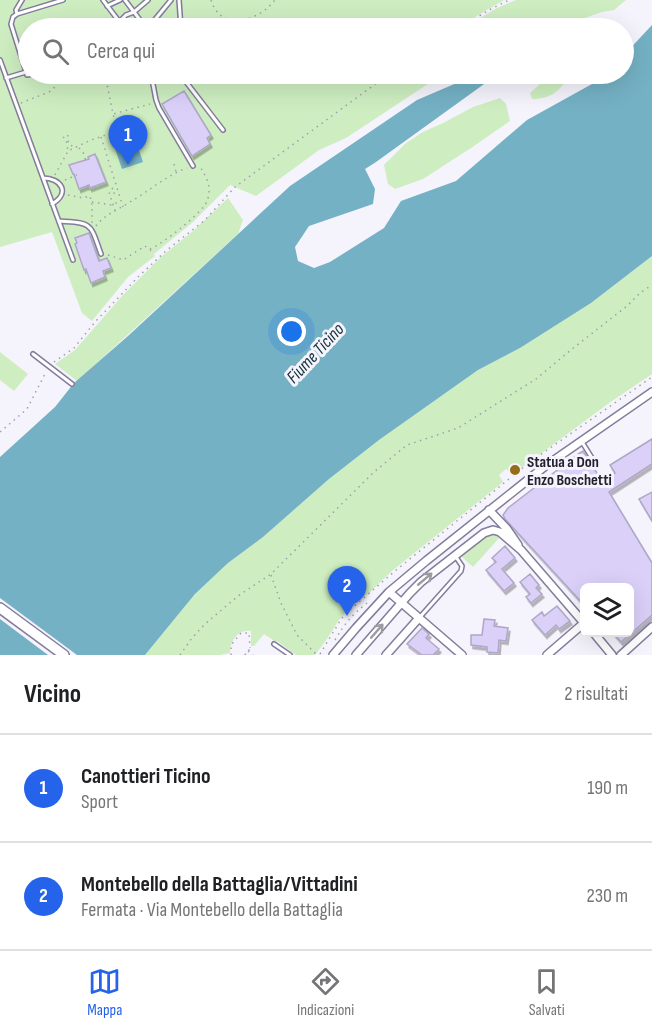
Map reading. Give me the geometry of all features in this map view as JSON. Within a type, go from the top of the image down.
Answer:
[{"type":"main road","points":[[0,608],[64,655]]},
{"type":"street","points":[[333,655],[389,592],[490,506],[652,392]]},
{"type":"street","points":[[490,506],[521,550]]},
{"type":"street","points":[[356,655],[421,582],[484,533],[492,530],[500,532],[521,550],[580,618]]},
{"type":"street","points":[[389,592],[462,655]]},
{"type":"street","points":[[386,655],[419,618]]},
{"type":"street","points":[[547,655],[580,626]]},
{"type":"street","points":[[621,655],[652,627]]},
{"type":"street","points":[[596,637],[612,655]]},
{"type":"lane","points":[[17,14],[16,10],[22,0]]},
{"type":"lane","points":[[18,46],[11,24],[13,17],[63,0]]},
{"type":"lane","points":[[103,0],[116,18]]},
{"type":"lane","points":[[107,6],[120,0]]},
{"type":"lane","points":[[125,0],[139,18]]},
{"type":"lane","points":[[123,18],[148,0]]},
{"type":"lane","points":[[156,18],[171,0]]},
{"type":"lane","points":[[179,0],[180,18]]},
{"type":"lane","points":[[0,60],[74,260]]},
{"type":"lane","points":[[6,78],[18,76]]},
{"type":"lane","points":[[153,84],[157,102],[194,166]]},
{"type":"lane","points":[[188,84],[223,130]]},
{"type":"lane","points":[[43,178],[53,179],[60,184],[62,193],[52,204]]},
{"type":"lane","points":[[59,221],[86,224],[92,230],[101,254]]},
{"type":"lane","points":[[33,354],[72,384]]},
{"type":"lane","points":[[581,441],[592,458]]},
{"type":"lane","points":[[419,618],[461,571],[462,566],[455,556]]},
{"type":"lane","points":[[274,644],[290,655]]},
{"type":"path","points":[[211,0],[219,15],[224,18]]},
{"type":"path","points":[[253,18],[268,9],[275,0]]},
{"type":"path","points":[[476,18],[509,0]]},
{"type":"path","points":[[16,105],[49,92],[56,84]]},
{"type":"path","points":[[68,151],[100,136],[118,131],[107,84]]},
{"type":"path","points":[[0,432],[27,410],[50,364],[74,348],[94,322],[167,250],[204,220],[235,187],[375,84]]},
{"type":"path","points":[[113,114],[157,102]]},
{"type":"path","points":[[68,135],[69,143],[83,152],[86,161]]},
{"type":"path","points":[[100,136],[123,207]]},
{"type":"path","points":[[53,179],[68,151],[63,137]]},
{"type":"path","points":[[174,164],[176,172]]},
{"type":"path","points":[[92,230],[105,216],[123,207],[176,172],[199,165],[206,177],[209,190],[206,203],[175,231],[150,249]]},
{"type":"path","points":[[60,184],[77,175]]},
{"type":"path","points":[[115,211],[108,193],[113,188],[114,193],[118,192]]},
{"type":"path","points":[[62,193],[83,198],[90,196],[93,215],[92,230]]},
{"type":"path","points":[[110,199],[120,201]]},
{"type":"path","points":[[91,201],[112,205],[120,201]]},
{"type":"path","points":[[101,254],[123,260],[145,246],[154,253]]},
{"type":"path","points":[[180,655],[192,638],[218,613],[271,574],[374,472],[402,449],[414,442],[458,428],[527,385],[652,285]]},
{"type":"path","points":[[77,386],[95,368]]},
{"type":"path","points":[[271,574],[281,603],[297,635],[318,655],[340,621],[395,571],[543,452],[652,377]]},
{"type":"path","points":[[509,479],[512,483]]},
{"type":"path","points":[[485,499],[490,506]]},
{"type":"path","points":[[231,655],[231,645],[241,633],[249,633],[251,648],[245,655]]},
{"type":"path","points":[[247,651],[253,655]]},
{"type":"green space","points":[[0,0],[504,0],[473,18],[18,18],[18,84],[428,84],[346,138],[319,150],[256,196],[230,185],[193,222],[128,277],[92,321],[82,313],[52,232],[0,247]]},
{"type":"green space","points":[[516,0],[626,0],[614,10],[584,18],[480,18]]},
{"type":"green space","points":[[540,84],[564,84],[555,92],[539,99],[532,99],[530,93]]},
{"type":"green space","points":[[500,98],[506,104],[510,121],[423,179],[395,189],[388,184],[384,165],[406,143],[473,107]]},
{"type":"green space","points":[[228,198],[243,220],[238,234],[77,381],[55,364],[75,350],[123,295],[161,257]]},
{"type":"green space","points":[[652,256],[652,374],[512,475],[506,469],[499,475],[503,482],[393,570],[368,594],[354,603],[339,620],[315,655],[296,655],[264,634],[254,646],[251,646],[251,631],[246,631],[236,637],[231,644],[230,653],[145,655],[195,594],[228,563],[263,537],[329,479],[379,440],[478,370],[520,348],[591,303]]},
{"type":"green space","points":[[0,352],[28,374],[14,391],[0,380]]},
{"type":"green space","points":[[494,535],[500,537],[473,567],[461,556],[486,537]]},
{"type":"water","name":"Fiume Ticino","points":[[652,25],[652,256],[591,303],[520,348],[478,370],[379,440],[329,479],[263,537],[228,563],[195,594],[145,655],[0,655],[0,457],[55,407],[74,383],[290,186],[417,100],[454,84],[484,84],[365,169],[375,189],[373,204],[309,226],[295,247],[298,261],[314,268],[330,262],[384,228],[401,201],[456,181],[527,120],[592,84],[634,84],[634,44]]},
{"type":"water","points":[[133,133],[143,162],[122,169],[112,140]]},
{"type":"pier","points":[[0,598],[77,655],[48,655],[0,619]]},
{"type":"building","points":[[184,91],[211,135],[207,138],[210,144],[192,156],[162,104]]},
{"type":"building","points":[[95,154],[106,182],[79,189],[69,165],[89,159],[88,157]]},
{"type":"building","points":[[89,233],[99,261],[107,258],[111,268],[103,271],[105,277],[91,283],[75,244],[77,243],[75,238]]},
{"type":"building","points":[[652,439],[652,464],[609,492],[652,563],[652,615],[634,631],[634,583],[580,583],[580,601],[503,515],[508,508],[583,451],[602,481],[615,473],[610,465]]},
{"type":"building","points":[[652,492],[652,521],[639,499]]},
{"type":"building","points":[[505,546],[515,558],[502,569],[514,583],[504,591],[486,570],[496,562],[492,558]]},
{"type":"building","points":[[530,574],[539,585],[536,588],[542,594],[531,603],[526,597],[530,594],[520,582]]},
{"type":"building","points":[[557,606],[570,621],[559,629],[556,625],[545,635],[532,620],[542,612],[544,616]]},
{"type":"building","points":[[484,619],[495,620],[494,626],[508,628],[506,641],[499,640],[498,653],[487,652],[487,647],[471,645],[471,635],[482,635]]},
{"type":"building","points":[[422,628],[429,634],[426,638],[439,649],[433,655],[422,655],[407,644]]},
{"type":"building","points":[[617,637],[627,637],[621,642]]},
{"type":"place","name":"Canottieri Ticino","points":[[128,165]]},
{"type":"place","name":"Statua a Don Enzo Boschetti","points":[[515,470]]},
{"type":"place","name":"Montebello della Battaglia/Vittadini","points":[[347,616]]}]
